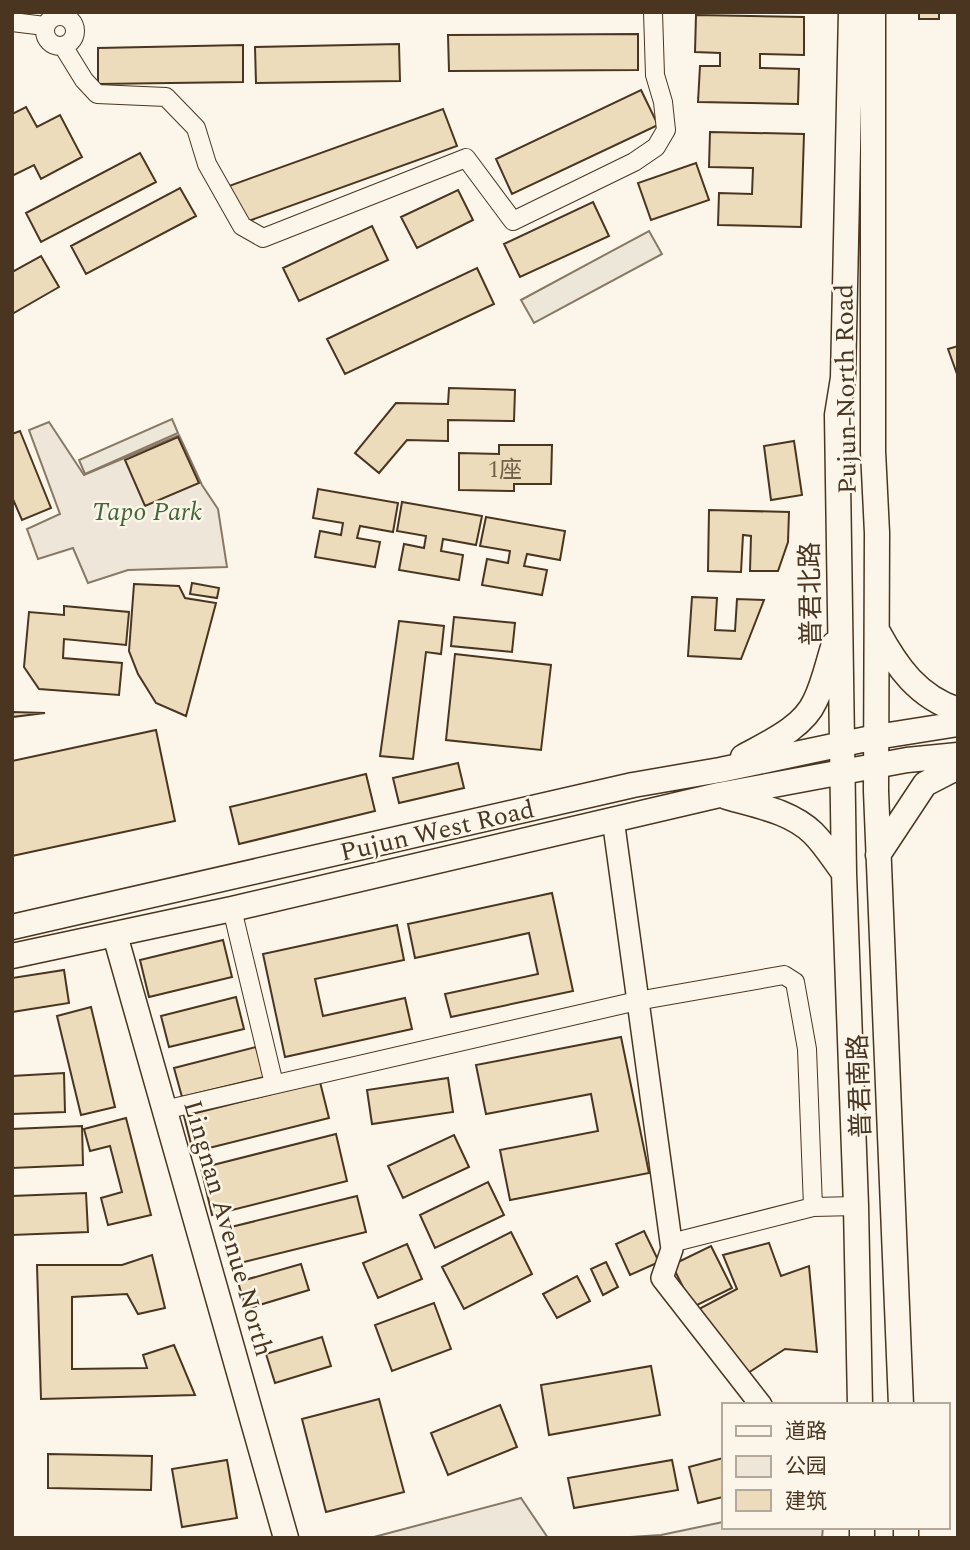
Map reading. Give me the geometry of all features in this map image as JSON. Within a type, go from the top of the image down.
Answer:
[{"type":"main road","name":"Pujun North Road","points":[[841,620],[837,415],[843,377],[851,12]]},
{"type":"main road","name":"Pujun North Road","points":[[873,12],[876,766]]},
{"type":"main road","name":"普君北路","points":[[841,620],[843,773]]},
{"type":"main road","points":[[720,770],[785,733],[803,718],[815,702],[841,620]]},
{"type":"main road","points":[[877,629],[895,664],[916,685],[943,705],[958,710]]},
{"type":"main road","name":"Pujun West Road","points":[[12,927],[620,788],[876,737],[958,724]]},
{"type":"main road","name":"Pujun West Road","points":[[12,956],[232,909],[719,795],[958,754]]},
{"type":"main road","name":"普君南路","points":[[876,766],[901,1403]]},
{"type":"main road","points":[[878,855],[925,784],[958,767]]},
{"type":"main road","name":"普君南路","points":[[843,773],[860,1403]]},
{"type":"main road","points":[[719,795],[784,814],[798,821],[815,835],[844,873]]},
{"type":"main road","name":"Lingnan Avenue North","points":[[114,935],[286,1538]]},
{"type":"street","points":[[63,46],[84,80],[97,94],[166,97],[196,128],[207,164],[242,226],[263,238],[466,158],[513,221],[634,162],[656,146],[666,130],[663,102],[655,75],[653,12]]},
{"type":"street","points":[[12,22],[45,26],[57,16],[67,18],[74,23],[74,36],[63,46],[56,46],[48,41],[45,26]]},
{"type":"street","points":[[613,819],[672,1250],[662,1278],[759,1403]]},
{"type":"street","points":[[232,909],[274,1084]]},
{"type":"street","points":[[164,1110],[637,1001],[784,975],[795,982],[807,1049],[813,1207]]},
{"type":"street","points":[[671,1243],[813,1207],[856,1206]]},
{"type":"green space","name":"Tapo Park","points":[[49,422],[84,475],[179,435],[202,485],[218,509],[227,567],[128,570],[88,583],[73,548],[38,559],[27,529],[60,514],[29,430]]},
{"type":"green space","points":[[521,1498],[548,1538],[370,1538]]},
{"type":"green space","points":[[722,1522],[722,1529],[823,1529],[822,1538],[615,1538],[661,1535]]},
{"type":"shaded area","points":[[649,231],[662,254],[534,323],[521,300]]},
{"type":"shaded area","points":[[172,419],[178,433],[85,474],[79,460]]},
{"type":"building","points":[[919,12],[939,12],[939,19],[919,19]]},
{"type":"building","points":[[696,15],[804,17],[804,55],[760,54],[760,68],[799,69],[798,104],[698,102],[700,66],[720,66],[720,53],[695,52]]},
{"type":"building","points":[[638,34],[638,70],[449,71],[448,35]]},
{"type":"building","points":[[399,44],[400,81],[256,83],[255,47]]},
{"type":"building","points":[[243,45],[243,82],[98,84],[98,48]]},
{"type":"building","points":[[641,90],[658,125],[512,194],[496,159]]},
{"type":"building","points":[[26,107],[37,127],[60,115],[82,157],[41,179],[34,165],[12,176],[12,114]]},
{"type":"building","points":[[443,109],[457,146],[243,223],[229,186]]},
{"type":"building","points":[[710,132],[804,134],[801,227],[718,225],[719,193],[752,194],[753,168],[709,167]]},
{"type":"building","points":[[140,153],[156,182],[41,242],[26,213]]},
{"type":"building","points":[[696,163],[709,200],[651,220],[638,183]]},
{"type":"building","points":[[180,188],[196,216],[86,274],[71,246]]},
{"type":"building","points":[[458,190],[473,220],[417,248],[401,217]]},
{"type":"building","points":[[593,202],[609,236],[520,277],[504,244]]},
{"type":"building","points":[[372,226],[388,260],[299,301],[283,268]]},
{"type":"building","points":[[41,256],[59,287],[12,314],[12,272]]},
{"type":"building","points":[[477,268],[494,304],[345,374],[327,339]]},
{"type":"building","points":[[958,346],[958,374],[957,374],[948,349]]},
{"type":"building","points":[[449,388],[515,390],[514,421],[448,420],[448,441],[407,440],[379,473],[355,453],[396,403],[448,404]]},
{"type":"building","points":[[20,431],[51,508],[22,520],[12,497],[12,434]]},
{"type":"building","points":[[178,437],[199,483],[145,506],[125,460]]},
{"type":"building","points":[[794,441],[802,495],[771,500],[764,446]]},
{"type":"building","points":[[499,445],[552,445],[551,484],[514,484],[514,491],[459,490],[459,453],[499,454]]},
{"type":"building","points":[[318,489],[398,503],[393,532],[360,526],[357,538],[380,542],[375,567],[315,557],[320,531],[341,535],[343,523],[313,518]]},
{"type":"building","points":[[402,502],[482,516],[476,545],[443,539],[441,551],[463,555],[459,580],[399,570],[404,544],[424,548],[426,536],[397,531]]},
{"type":"building","points":[[709,510],[789,512],[788,542],[778,571],[750,571],[751,536],[743,535],[741,572],[708,571]]},
{"type":"building","points":[[486,517],[565,531],[560,560],[527,554],[524,566],[547,570],[542,595],[482,585],[487,559],[508,563],[510,551],[480,546]]},
{"type":"building","points":[[192,583],[219,588],[217,598],[190,594]]},
{"type":"building","points":[[134,584],[179,586],[185,598],[216,603],[186,716],[156,703],[138,674],[129,651]]},
{"type":"building","points":[[692,597],[717,598],[715,630],[735,631],[737,599],[764,600],[741,659],[688,656]]},
{"type":"building","points":[[64,606],[129,612],[126,645],[64,639],[63,658],[122,663],[119,695],[39,689],[24,667],[29,612],[64,615]]},
{"type":"building","points":[[454,617],[515,623],[512,652],[451,646]]},
{"type":"building","points":[[399,621],[444,626],[441,654],[426,652],[413,759],[380,756]]},
{"type":"building","points":[[455,654],[551,665],[541,750],[446,740]]},
{"type":"building","points":[[12,712],[45,713],[12,717]]},
{"type":"building","points":[[156,730],[175,821],[12,856],[12,761]]},
{"type":"building","points":[[458,763],[464,788],[399,803],[393,778]]},
{"type":"building","points":[[366,774],[375,811],[239,844],[230,807]]},
{"type":"building","points":[[552,893],[573,991],[451,1017],[445,994],[538,974],[529,933],[415,958],[408,924]]},
{"type":"building","points":[[397,925],[404,960],[315,979],[323,1016],[405,998],[412,1029],[285,1057],[263,954]]},
{"type":"building","points":[[223,940],[232,977],[149,997],[140,960]]},
{"type":"building","points":[[64,970],[69,1003],[12,1012],[12,978]]},
{"type":"building","points":[[236,997],[244,1029],[169,1047],[161,1016]]},
{"type":"building","points":[[91,1007],[115,1107],[81,1115],[57,1016]]},
{"type":"building","points":[[621,1037],[649,1173],[510,1200],[500,1150],[598,1131],[591,1094],[486,1114],[476,1065]]},
{"type":"building","points":[[256,1047],[264,1077],[182,1097],[174,1068]]},
{"type":"building","points":[[64,1073],[65,1112],[12,1114],[12,1076]]},
{"type":"building","points":[[448,1078],[453,1112],[372,1124],[367,1090]]},
{"type":"building","points":[[320,1082],[329,1118],[193,1152],[184,1116]]},
{"type":"building","points":[[126,1118],[151,1215],[108,1225],[101,1198],[122,1192],[110,1146],[90,1151],[84,1129]]},
{"type":"building","points":[[82,1126],[83,1165],[12,1168],[12,1129]]},
{"type":"building","points":[[336,1134],[347,1181],[212,1215],[201,1168]]},
{"type":"building","points":[[454,1135],[469,1167],[403,1198],[388,1166]]},
{"type":"building","points":[[488,1182],[504,1215],[435,1248],[420,1215]]},
{"type":"building","points":[[86,1193],[88,1232],[12,1235],[12,1196]]},
{"type":"building","points":[[357,1196],[366,1232],[240,1263],[231,1227]]},
{"type":"building","points":[[644,1231],[659,1262],[630,1275],[616,1244]]},
{"type":"building","points":[[511,1232],[532,1274],[464,1309],[442,1267]]},
{"type":"building","points":[[769,1243],[781,1276],[809,1266],[817,1352],[785,1349],[748,1373],[697,1310],[737,1289],[723,1255]]},
{"type":"building","points":[[407,1244],[422,1279],[378,1298],[363,1263]]},
{"type":"building","points":[[711,1246],[732,1288],[693,1307],[672,1265]]},
{"type":"building","points":[[152,1255],[165,1308],[138,1314],[127,1294],[72,1297],[72,1369],[147,1368],[143,1355],[174,1345],[195,1395],[41,1399],[37,1265],[122,1265]]},
{"type":"building","points":[[606,1262],[618,1287],[603,1295],[591,1269]]},
{"type":"building","points":[[301,1264],[309,1290],[246,1309],[238,1282]]},
{"type":"building","points":[[577,1276],[590,1301],[557,1318],[543,1294]]},
{"type":"building","points":[[434,1303],[451,1349],[392,1371],[375,1325]]},
{"type":"building","points":[[322,1337],[331,1366],[275,1383],[266,1354]]},
{"type":"building","points":[[651,1366],[660,1415],[549,1435],[541,1385]]},
{"type":"building","points":[[379,1399],[404,1492],[326,1512],[302,1419]]},
{"type":"building","points":[[500,1405],[517,1447],[448,1475],[431,1433]]},
{"type":"building","points":[[48,1454],[152,1456],[151,1490],[48,1488]]},
{"type":"building","points":[[722,1458],[722,1497],[698,1503],[689,1467]]},
{"type":"building","points":[[227,1460],[237,1518],[182,1527],[172,1469]]},
{"type":"building","points":[[672,1460],[678,1490],[574,1508],[568,1478]]}]
